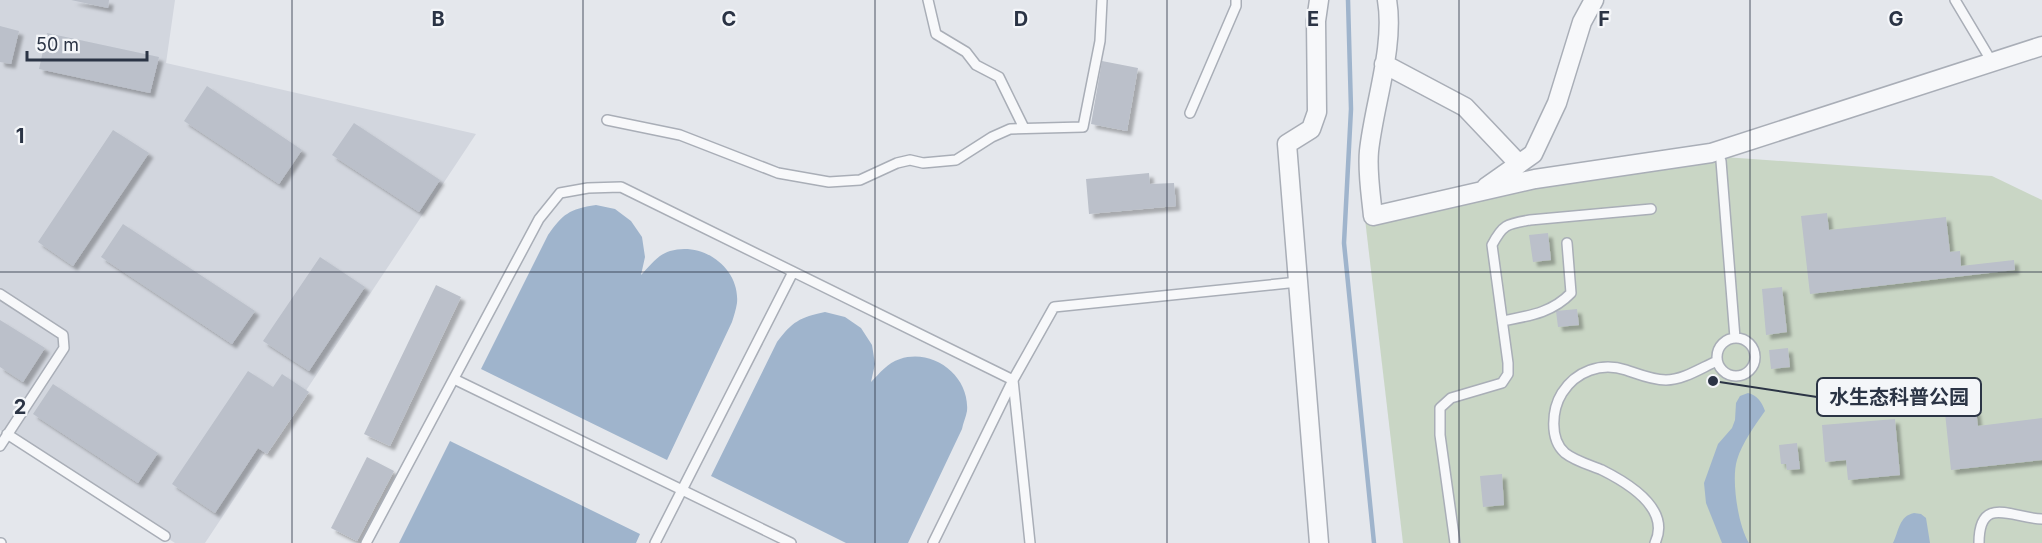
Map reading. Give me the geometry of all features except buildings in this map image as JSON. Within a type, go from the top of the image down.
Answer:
[{"type":"street","points":[[1319,0],[1316,21],[1317,112],[1311,129],[1287,144],[1319,543]]},
{"type":"street","points":[[1388,0],[1390,16],[1369,153],[1373,216],[1535,179],[1711,153],[2042,46]]},
{"type":"street","points":[[1479,192],[1533,154],[1557,103],[1582,22],[1594,0]]},
{"type":"street","points":[[1384,64],[1465,107],[1519,164]]},
{"type":"lane","points":[[928,0],[936,34],[966,52],[976,65],[999,77],[1024,128]]},
{"type":"lane","points":[[607,120],[680,135],[778,173],[829,182],[860,180],[910,160],[923,163],[956,160],[992,136],[1010,129],[1083,127],[1100,41],[1102,0]]},
{"type":"lane","points":[[1190,113],[1236,6],[1236,0]]},
{"type":"lane","points":[[1955,0],[1992,62]]},
{"type":"lane","points":[[1721,161],[1735,338]]},
{"type":"lane","points":[[366,543],[539,219],[560,194],[588,188],[621,187],[1013,380]]},
{"type":"lane","points":[[1455,543],[1440,435],[1440,408],[1452,398],[1502,383],[1508,374],[1492,245],[1499,230],[1512,223],[1530,220],[1651,209]]},
{"type":"lane","points":[[1503,321],[1544,313],[1562,302],[1571,293],[1567,243]]},
{"type":"lane","points":[[655,543],[793,272]]},
{"type":"lane","points":[[933,543],[1013,380],[1054,307],[1298,282]]},
{"type":"lane","points":[[0,294],[63,334],[64,348],[0,446]]},
{"type":"lane","points":[[1735,338],[1747,341],[1754,351],[1752,368],[1742,375],[1729,375],[1719,367],[1717,361],[1716,354],[1723,343],[1735,338]]},
{"type":"lane","points":[[1655,543],[1659,526],[1656,513],[1640,494],[1604,471],[1570,456],[1558,445],[1554,423],[1556,404],[1571,382],[1590,370],[1617,368],[1666,380],[1682,377],[1717,361]]},
{"type":"lane","points":[[454,379],[791,543]]},
{"type":"lane","points":[[1013,380],[1030,543]]},
{"type":"lane","points":[[7,434],[165,536]]},
{"type":"lane","points":[[1979,543],[1980,527],[1990,514],[2002,511],[2042,519]]},
{"type":"shaded area","points":[[0,0],[175,0],[166,63],[476,134],[205,543],[175,543],[0,430]]},
{"type":"green space","points":[[1710,156],[1992,176],[2042,200],[2042,543],[1403,543],[1365,219]]},
{"type":"water","points":[[596,205],[615,209],[631,221],[642,237],[645,257],[641,275],[665,253],[682,249],[695,250],[717,260],[726,269],[736,290],[737,303],[732,322],[667,460],[481,369],[548,235],[568,214],[579,208]]},
{"type":"water","points":[[825,312],[845,317],[861,328],[872,345],[875,364],[871,382],[891,363],[900,359],[925,358],[936,361],[956,376],[966,398],[967,411],[962,429],[908,543],[846,543],[711,476],[777,342],[797,321]]},
{"type":"water","points":[[1748,393],[1759,399],[1765,411],[1742,447],[1735,468],[1735,490],[1739,514],[1749,543],[1722,543],[1706,503],[1704,483],[1718,444],[1732,428],[1736,403],[1740,396]]},
{"type":"water","points":[[450,441],[640,534],[636,543],[399,543]]},
{"type":"water","points":[[1914,513],[1926,518],[1930,543],[1893,543],[1902,521]]},
{"type":"waterway","points":[[1348,0],[1351,109],[1344,243],[1374,543]]},
{"type":"place","name":"水生态科普公园","points":[[1713,381]]}]
